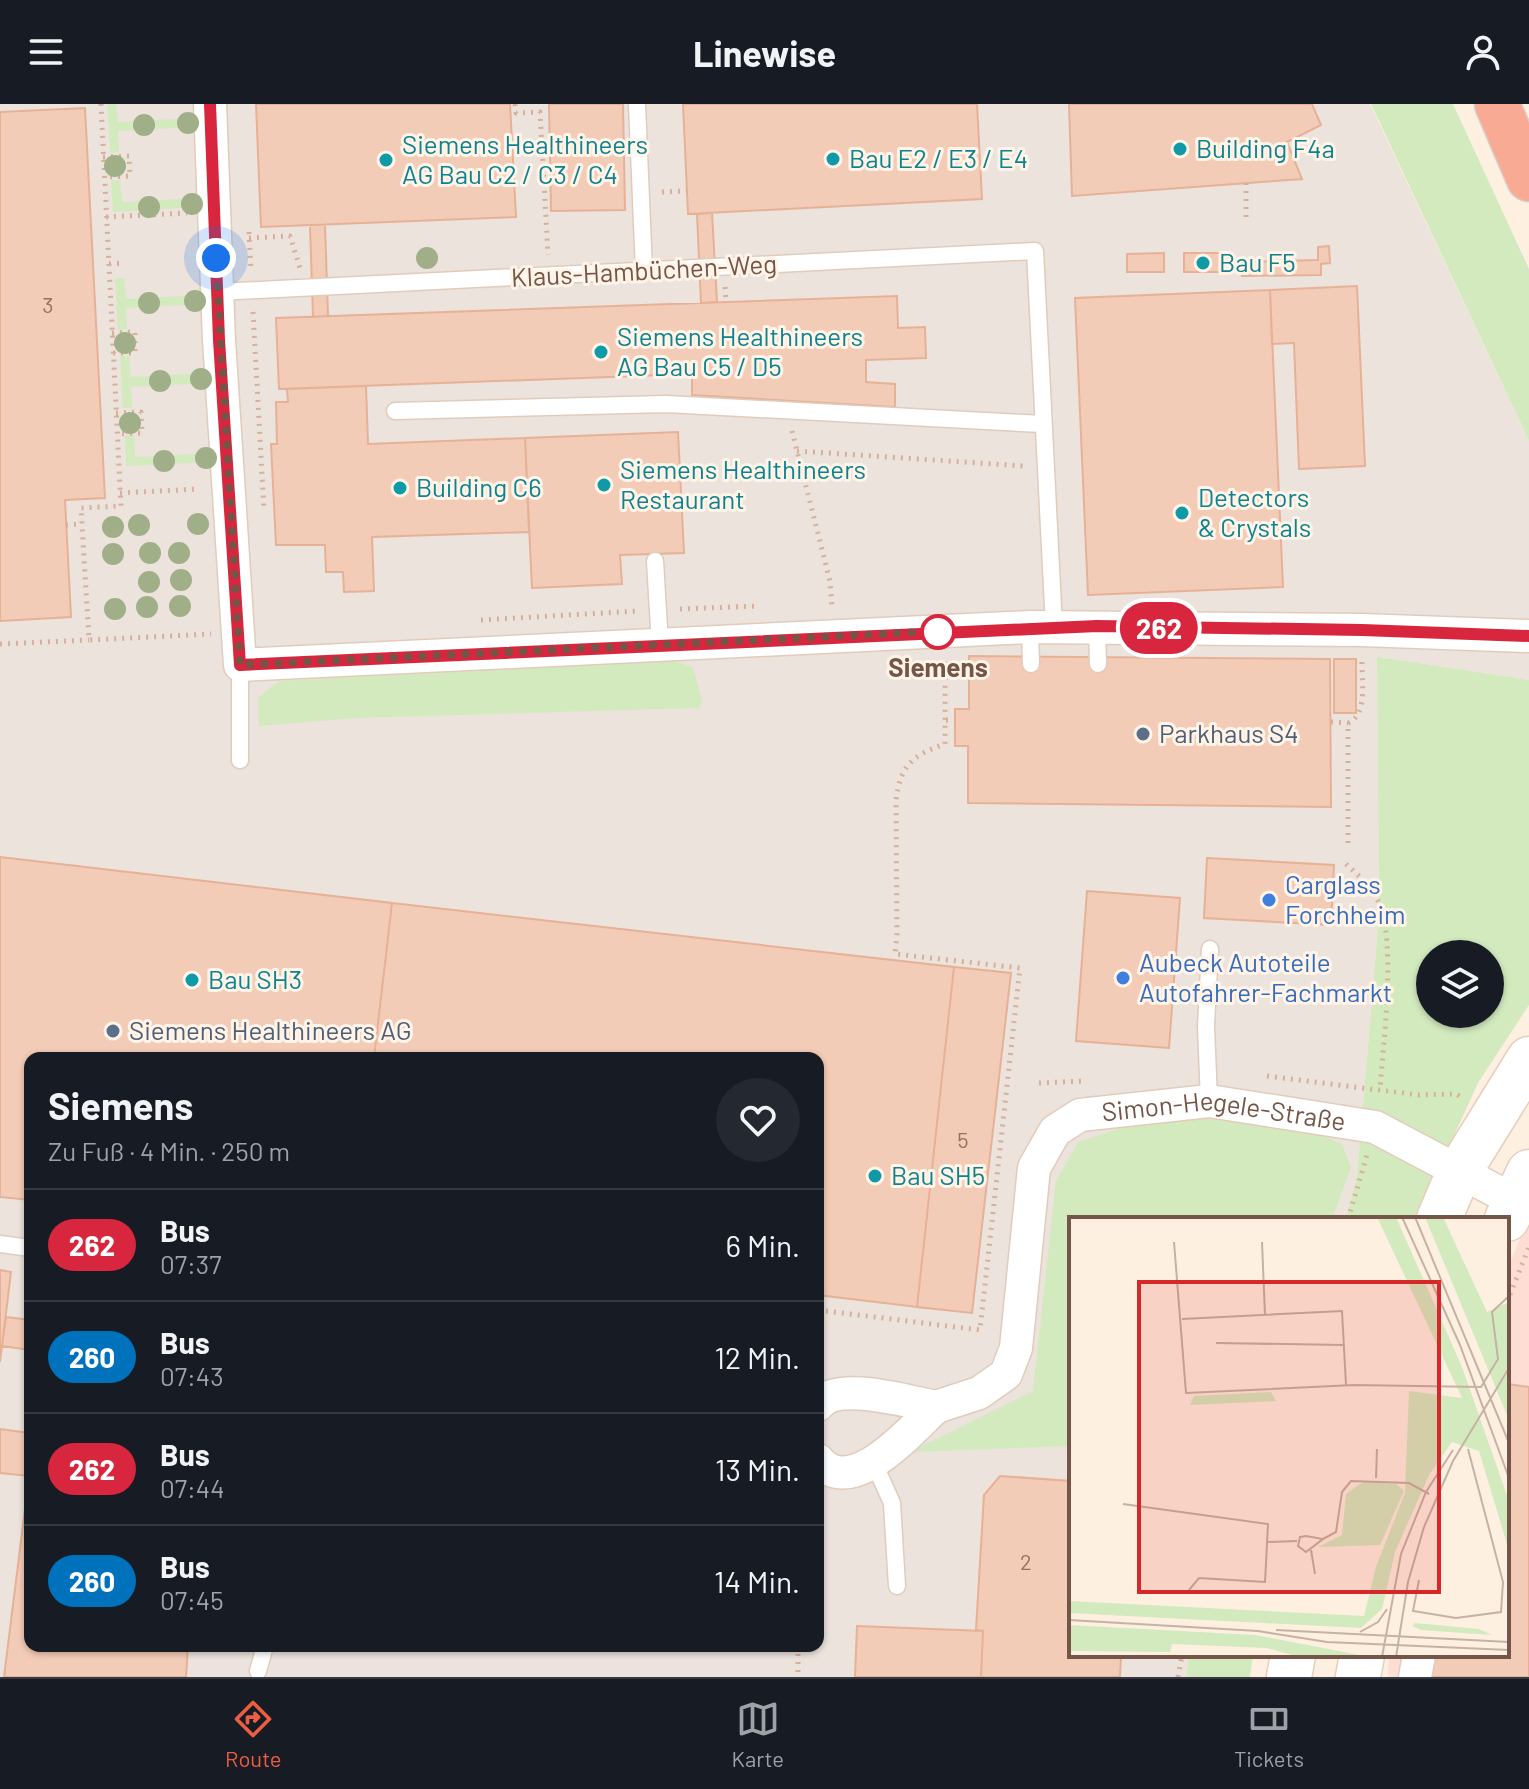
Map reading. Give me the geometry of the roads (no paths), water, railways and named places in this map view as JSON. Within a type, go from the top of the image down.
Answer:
[{"type":"highway","points":[[1497,104],[1529,179]]},
{"type":"main road","points":[[1440,1217],[1459,1172],[1529,1059]]},
{"type":"main road","points":[[1289,1677],[1293,1657]]},
{"type":"main road","points":[[1358,1677],[1362,1657]]},
{"type":"street","points":[[210,104],[240,665],[1042,627],[1362,630],[1529,636]]},
{"type":"street","name":"Simon-Hegele-Straße","points":[[874,1463],[936,1407],[979,1393],[1006,1374],[1016,1348],[1034,1168],[1055,1131],[1080,1115],[1209,1101],[1375,1127],[1459,1172],[1517,1198]]},
{"type":"street","name":"Simon-Hegele-Straße","points":[[824,1399],[849,1392],[936,1407]]},
{"type":"street","points":[[824,1467],[850,1473],[874,1463]]},
{"type":"street","points":[[1415,1677],[1419,1657]]},
{"type":"lane","points":[[637,104],[644,271]]},
{"type":"lane","name":"Klaus-Hambüchen-Weg","points":[[218,292],[1035,251],[1042,424]]},
{"type":"lane","points":[[395,411],[666,404],[1042,424],[1042,627],[1031,664]]},
{"type":"lane","points":[[655,561],[660,645]]},
{"type":"lane","points":[[1097,626],[1098,664]]},
{"type":"lane","points":[[240,665],[240,760]]},
{"type":"lane","points":[[1209,1101],[1206,1026],[1210,949]]},
{"type":"lane","points":[[0,1244],[24,1247]]},
{"type":"lane","points":[[874,1463],[892,1503],[897,1586]]},
{"type":"lane","points":[[258,1671],[263,1652]]},
{"type":"place","name":"Building F4a","points":[[1180,149]]},
{"type":"place","name":"Bau E2 / E3 / E4","points":[[833,159]]},
{"type":"place","name":"Siemens Healthineers AG Bau C2 / C3 / C4","points":[[386,160]]},
{"type":"place","name":"Bau F5","points":[[1203,263]]},
{"type":"place","name":"Siemens Healthineers AG Bau C5 / D5","points":[[601,352]]},
{"type":"place","name":"Siemens Healthineers Restaurant","points":[[604,485]]},
{"type":"place","name":"Building C6","points":[[400,488]]},
{"type":"place","name":"Detectors & Crystals","points":[[1182,513]]},
{"type":"place","name":"Siemens","points":[[938,632]]},
{"type":"place","name":"Parkhaus S4","points":[[1143,734]]},
{"type":"place","name":"Carglass Forchheim","points":[[1269,900]]},
{"type":"place","name":"Aubeck Autoteile Autofahrer-Fachmarkt","points":[[1123,978]]},
{"type":"place","name":"Bau SH3","points":[[192,980]]},
{"type":"place","name":"Siemens Healthineers AG","points":[[113,1031]]},
{"type":"place","name":"Bau SH5","points":[[875,1176]]}]
